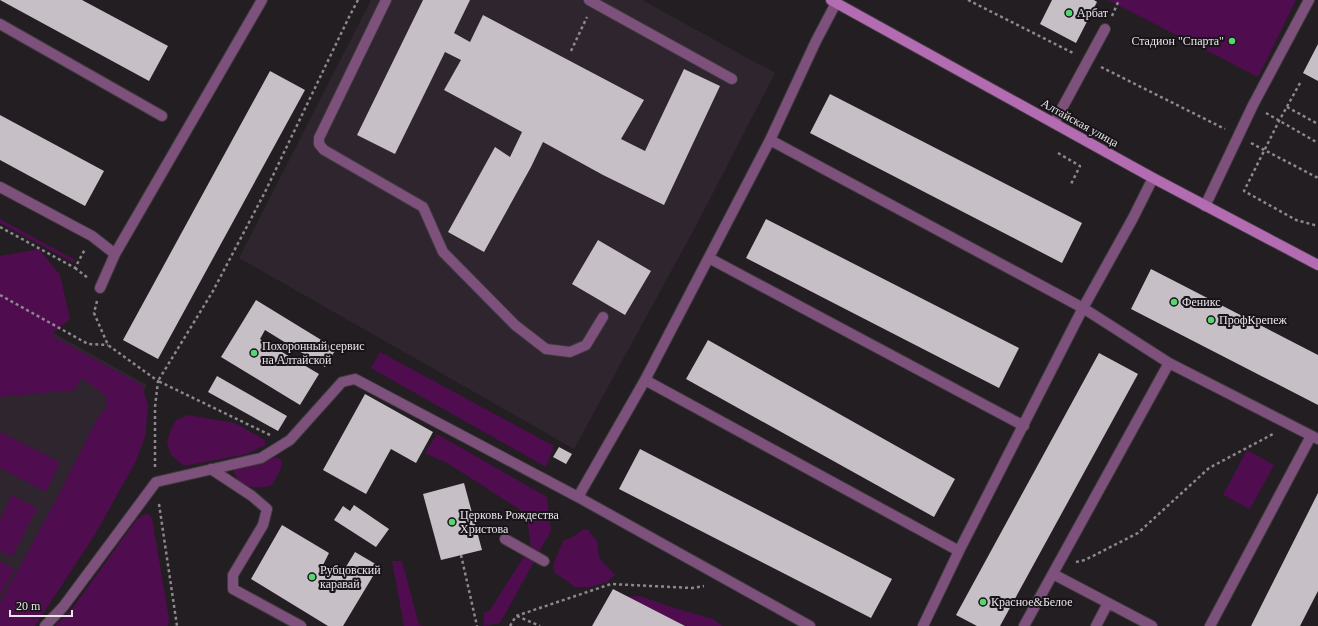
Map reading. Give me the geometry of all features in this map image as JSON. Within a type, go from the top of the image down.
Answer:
[{"type":"main road","name":"Алтайская улица","points":[[834,2],[1204,206],[1318,265]]},
{"type":"lane","points":[[100,288],[116,254],[262,0]]},
{"type":"lane","points":[[386,0],[319,138],[319,144],[324,150],[423,207],[443,252],[515,325],[546,349],[570,352],[586,345],[603,317]]},
{"type":"lane","points":[[1204,206],[1253,105],[1309,0]]},
{"type":"lane","points":[[591,1],[732,79]]},
{"type":"lane","points":[[578,497],[645,380],[709,258],[770,140],[834,2]]},
{"type":"lane","points":[[0,24],[162,116]]},
{"type":"lane","points":[[1054,123],[1105,28]]},
{"type":"lane","points":[[770,140],[1083,308],[1169,363],[1315,437],[1210,626]]},
{"type":"lane","points":[[923,626],[959,551],[1083,308],[1133,218],[1153,178]]},
{"type":"lane","points":[[0,187],[92,236],[116,254]]},
{"type":"lane","points":[[709,258],[1024,426]]},
{"type":"lane","points":[[1024,626],[1169,363]]},
{"type":"lane","points":[[45,626],[63,607],[156,482],[261,458],[290,440],[342,382],[355,379],[578,497],[810,626]]},
{"type":"lane","points":[[645,380],[959,551]]},
{"type":"lane","points":[[211,469],[252,496],[267,509],[263,525],[233,575],[233,588],[301,626]]},
{"type":"lane","points":[[505,539],[544,561]]},
{"type":"lane","points":[[1055,572],[1108,603],[1152,626]]},
{"type":"lane","points":[[1096,626],[1108,603]]},
{"type":"path","points":[[177,626],[156,482],[155,407],[158,381],[213,291],[265,192],[358,0]]},
{"type":"path","points":[[968,0],[1239,136],[1318,178]]},
{"type":"path","points":[[571,51],[591,1]]},
{"type":"path","points":[[1300,83],[1244,191],[1296,220],[1318,226]]},
{"type":"path","points":[[1253,105],[1318,143]]},
{"type":"path","points":[[1287,107],[1318,124]]},
{"type":"path","points":[[1058,153],[1080,166],[1071,184]]},
{"type":"path","points":[[0,227],[75,268],[92,236]]},
{"type":"path","points":[[100,288],[94,313],[108,345],[158,381],[273,437],[290,440]]},
{"type":"path","points":[[0,295],[88,344],[108,345]]},
{"type":"path","points":[[1055,572],[1085,560],[1138,533],[1209,468],[1260,442],[1288,424]]},
{"type":"path","points":[[460,555],[477,626]]},
{"type":"path","points":[[510,626],[516,616],[611,584],[692,588],[731,582]]},
{"type":"path","points":[[516,616],[540,626]]},
{"type":"shaded area","points":[[371,0],[642,0],[775,73],[697,224],[574,449],[239,258]]},
{"type":"shaded area","name":"Стадион \"Спарта\"","points":[[1108,0],[1296,0],[1258,77]]},
{"type":"shaded area","points":[[0,219],[75,260],[74,263],[0,223]]},
{"type":"shaded area","points":[[39,249],[60,275],[70,319],[51,335],[142,385],[148,406],[145,437],[136,461],[94,536],[35,626],[0,626],[0,603],[57,498],[97,419],[107,406],[105,395],[81,378],[75,390],[0,397],[0,256]]},
{"type":"shaded area","points":[[0,303],[147,385],[19,626],[0,626]]},
{"type":"shaded area","points":[[380,352],[554,446],[546,467],[371,368]]},
{"type":"shaded area","points":[[188,415],[235,423],[265,440],[265,445],[247,454],[184,466],[171,455],[167,442],[171,429],[176,420]]},
{"type":"shaded area","points":[[0,432],[60,462],[46,492],[0,468]]},
{"type":"shaded area","points":[[437,434],[547,497],[551,531],[538,553],[531,548],[528,525],[522,511],[449,464],[425,453]]},
{"type":"shaded area","points":[[1247,450],[1274,465],[1250,509],[1223,495]]},
{"type":"shaded area","points":[[277,457],[282,461],[281,468],[272,485],[263,487],[249,487],[240,483],[233,470]]},
{"type":"shaded area","points":[[12,495],[37,508],[12,557],[0,551],[0,520]]},
{"type":"shaded area","points":[[147,513],[152,518],[169,619],[168,626],[55,626],[72,609],[137,519]]},
{"type":"shaded area","points":[[583,529],[588,530],[597,541],[599,558],[615,575],[607,582],[591,587],[575,587],[554,572],[553,565],[563,541],[573,537]]},
{"type":"shaded area","points":[[528,555],[535,560],[500,623],[484,626],[484,613],[490,610],[523,558]]},
{"type":"shaded area","points":[[0,561],[15,569],[0,596]]},
{"type":"shaded area","points":[[392,561],[402,561],[419,625],[425,626],[404,626]]},
{"type":"shaded area","points":[[640,596],[713,619],[722,626],[599,626],[615,597]]},
{"type":"building","points":[[0,0],[82,0],[168,46],[149,81]]},
{"type":"building","points":[[423,0],[470,0],[454,33],[470,42],[483,15],[644,100],[621,139],[645,151],[684,69],[720,86],[664,205],[603,175],[543,142],[531,167],[484,252],[448,232],[495,147],[510,157],[522,132],[444,90],[461,60],[445,52],[395,154],[357,135]]},
{"type":"building","name":"Арбат","points":[[1052,0],[1094,0],[1097,2],[1076,43],[1040,24]]},
{"type":"building","points":[[1318,44],[1318,81],[1303,73]]},
{"type":"building","points":[[270,71],[305,90],[158,359],[123,340]]},
{"type":"building","points":[[830,94],[1082,223],[1062,263],[810,133]]},
{"type":"building","points":[[0,115],[104,171],[85,206],[0,160]]},
{"type":"building","points":[[766,219],[1019,348],[999,388],[746,258]]},
{"type":"building","points":[[598,240],[651,271],[625,315],[572,284]]},
{"type":"building","points":[[1151,269],[1318,355],[1318,405],[1131,309]]},
{"type":"building","name":"Похоронный сервис на Алтайской","points":[[256,300],[336,349],[325,367],[265,330],[260,339],[319,374],[300,405],[221,357]]},
{"type":"building","points":[[708,340],[955,479],[934,517],[686,379]]},
{"type":"building","points":[[1099,353],[1138,374],[1000,626],[977,626],[956,615]]},
{"type":"building","points":[[217,376],[287,416],[278,431],[208,392]]},
{"type":"building","points":[[365,394],[433,432],[416,463],[391,449],[366,494],[323,470]]},
{"type":"building","points":[[559,447],[572,454],[566,464],[553,457]]},
{"type":"building","points":[[640,449],[892,579],[871,618],[619,489]]},
{"type":"building","name":"Церковь Рождества Христова","points":[[464,483],[482,550],[441,560],[423,494]]},
{"type":"building","points":[[1318,493],[1318,591],[1300,626],[1251,626]]},
{"type":"building","points":[[354,505],[389,529],[376,547],[334,520],[343,506],[350,511]]},
{"type":"building","name":"Рубцовский каравай","points":[[282,525],[329,553],[323,565],[341,575],[355,552],[379,566],[343,626],[328,626],[251,579]]},
{"type":"building","points":[[613,589],[685,626],[592,626]]},
{"type":"place","name":"Арбат","points":[[1069,13]]},
{"type":"place","name":"Стадион \"Спарта\"","points":[[1232,41]]},
{"type":"place","name":"Феникс","points":[[1174,302]]},
{"type":"place","name":"ПрофКрепеж","points":[[1211,320]]},
{"type":"place","name":"Похоронный сервис на Алтайской","points":[[254,353]]},
{"type":"place","name":"Церковь Рождества Христова","points":[[452,522]]},
{"type":"place","name":"Рубцовский каравай","points":[[312,577]]},
{"type":"place","name":"Красное&Белое","points":[[983,602]]}]
